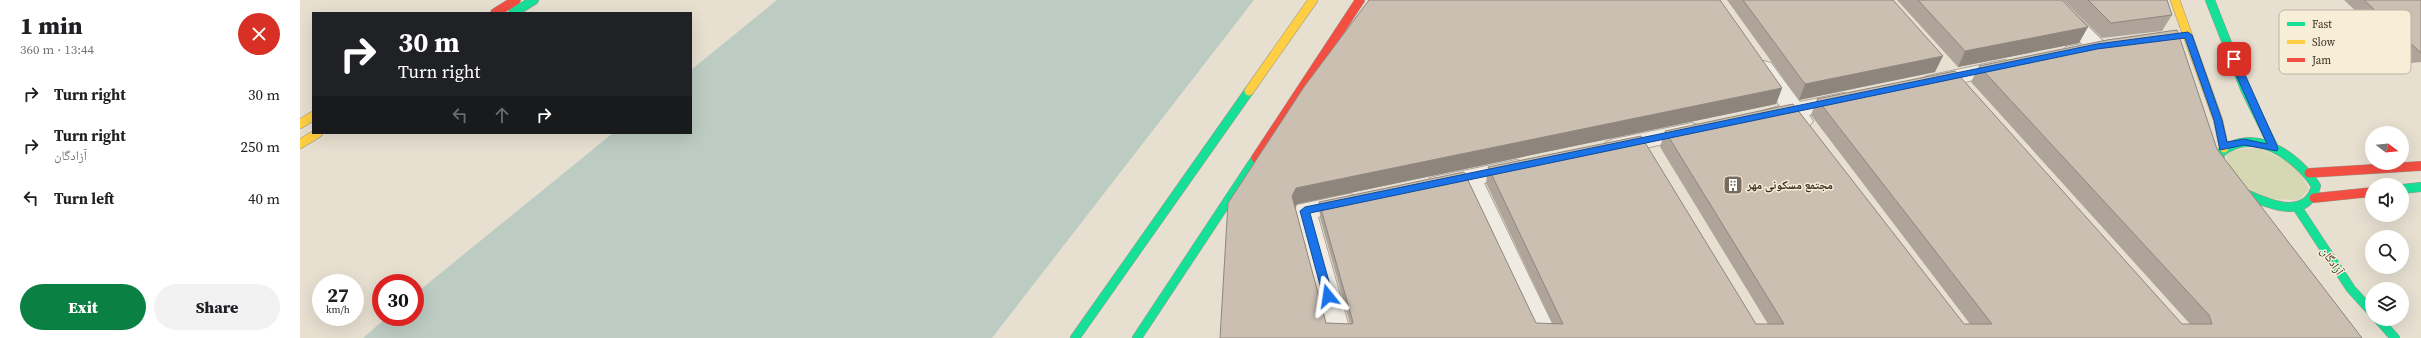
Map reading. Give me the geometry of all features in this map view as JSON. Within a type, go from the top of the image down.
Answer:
[{"type":"main road","points":[[496,12],[516,0]]},
{"type":"main road","points":[[515,12],[534,0]]},
{"type":"main road","points":[[1075,338],[1313,0]]},
{"type":"main road","points":[[1137,338],[1360,0]]},
{"type":"main road","points":[[2175,0],[2218,120],[2224,148]]},
{"type":"main road","points":[[2210,0],[2245,89],[2274,148]]},
{"type":"main road","points":[[300,124],[312,117]]},
{"type":"main road","points":[[300,144],[316,134]]},
{"type":"main road","points":[[2242,192],[2266,203],[2279,206],[2297,207],[2307,204],[2314,198],[2317,191],[2309,173],[2294,159],[2274,148],[2244,142],[2232,143],[2224,148],[2219,154],[2218,163],[2222,172],[2242,192],[2256,211]]},
{"type":"main road","points":[[2309,173],[2421,166]]},
{"type":"main road","points":[[2409,188],[2421,187]]},
{"type":"main road","points":[[2314,198],[2365,193]]},
{"type":"main road","name":"آزادگان","points":[[2297,207],[2351,289],[2365,304]]},
{"type":"main road","points":[[2384,326],[2395,338]]},
{"type":"street","points":[[2050,0],[2104,46],[2051,57]]},
{"type":"street","points":[[2165,38],[2188,35]]},
{"type":"street","points":[[1752,52],[1813,136]]},
{"type":"street","points":[[1936,60],[1968,96]]},
{"type":"street","points":[[1914,86],[2020,63]]},
{"type":"street","points":[[1749,120],[1861,97]]},
{"type":"street","points":[[1598,151],[1711,128]]},
{"type":"street","points":[[1644,141],[1656,162]]},
{"type":"street","points":[[1417,188],[1538,163]]},
{"type":"street","points":[[1470,177],[1547,338]]},
{"type":"street","points":[[1340,338],[1305,211],[1365,198]]},
{"type":"green space","points":[[2259,148],[2295,165],[2309,189],[2299,200],[2266,199],[2234,180],[2226,155],[2233,150]]},
{"type":"shaded area","points":[[777,0],[1254,0],[992,338],[363,338],[377,326],[424,326],[424,287],[612,134],[692,134],[692,69]]},
{"type":"building","name":"مجتمع مسکونی مهر","points":[[1369,0],[1720,0],[1782,88],[1296,188],[1292,196],[1326,323],[1352,324],[1353,322],[1319,202],[1464,172],[1536,323],[1563,324],[1488,167],[1641,136],[1756,324],[1784,324],[1665,131],[1793,104],[1964,324],[1992,324],[1817,99],[1955,71],[2182,324],[2212,324],[2209,315],[1979,66],[2107,40],[2177,30],[2217,149],[2362,338],[1220,338],[1228,203],[1304,87]]},
{"type":"building","points":[[1743,0],[1893,0],[1943,56],[1805,84]]},
{"type":"building","points":[[1918,0],[2062,0],[2088,27],[1965,51]]},
{"type":"building","points":[[2088,0],[2167,0],[2172,15],[2111,23]]},
{"type":"building","points":[[2364,0],[2421,0],[2421,52],[2411,44],[2411,10],[2375,10]]},
{"type":"traffic: fast","points":[[515,12],[534,0]]},
{"type":"traffic: fast","points":[[2210,0],[2245,89],[2274,148]]},
{"type":"traffic: fast","points":[[1075,338],[1249,91]]},
{"type":"traffic: fast","points":[[2227,179],[2219,165],[2220,153],[2230,144],[2243,141],[2257,142],[2272,147],[2286,155],[2299,165],[2316,186],[2313,197],[2307,204],[2297,207],[2273,204],[2242,192]]},
{"type":"traffic: fast","points":[[1137,338],[1256,158]]},
{"type":"traffic: fast","points":[[2409,188],[2421,187]]},
{"type":"traffic: fast","points":[[2297,207],[2351,289],[2365,304]]},
{"type":"traffic: fast","points":[[2384,326],[2395,338]]},
{"type":"traffic: slow","points":[[1249,91],[1313,0]]},
{"type":"traffic: slow","points":[[2175,0],[2218,120],[2224,148]]},
{"type":"traffic: slow","points":[[300,124],[312,117]]},
{"type":"traffic: slow","points":[[300,144],[316,134]]},
{"type":"traffic: jam","points":[[497,12],[516,0]]},
{"type":"traffic: jam","points":[[1256,158],[1360,0]]},
{"type":"traffic: jam","points":[[2309,173],[2421,166]]},
{"type":"traffic: jam","points":[[2314,198],[2365,193]]},
{"type":"place","name":"مجتمع مسکونی مهر","points":[[1733,185]]},
{"type":"route","points":[[1328,296],[1305,211],[2097,47],[2188,35],[2218,120],[2224,148],[2232,143],[2244,142],[2274,148],[2245,89],[2234,59]]}]
